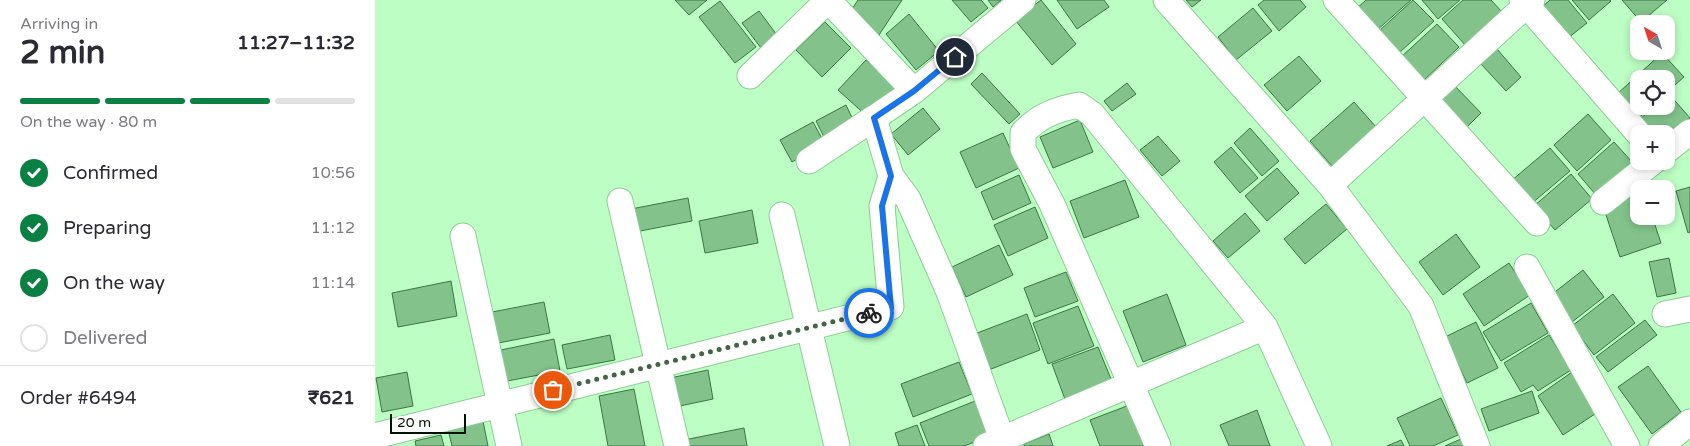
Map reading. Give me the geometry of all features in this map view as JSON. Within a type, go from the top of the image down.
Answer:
[{"type":"street","points":[[750,76],[828,0],[914,91]]},
{"type":"street","points":[[809,161],[914,91],[1023,0]]},
{"type":"street","points":[[1166,0],[1330,185],[1421,306],[1477,446]]},
{"type":"street","points":[[1336,0],[1537,223]]},
{"type":"street","points":[[1330,185],[1527,2],[1631,125]]},
{"type":"street","points":[[1157,446],[1052,204],[1023,149],[1023,133],[1031,124],[1057,109],[1079,105],[1092,114],[1265,327],[1319,446]]},
{"type":"street","points":[[874,118],[891,176],[908,199],[949,292],[994,443],[1265,327]]},
{"type":"street","points":[[1675,144],[1690,132]]},
{"type":"street","points":[[1603,202],[1643,170]]},
{"type":"street","points":[[375,436],[500,403],[891,308],[882,206],[891,176]]},
{"type":"street","points":[[619,201],[677,446]]},
{"type":"street","points":[[782,215],[837,446]]},
{"type":"street","points":[[463,236],[509,446]]},
{"type":"street","points":[[1527,267],[1627,446]]},
{"type":"street","points":[[1665,314],[1690,309]]},
{"type":"street","points":[[1661,446],[1690,422]]},
{"type":"building","points":[[675,0],[707,0],[689,15]]},
{"type":"building","points":[[858,0],[902,0],[879,35],[848,15]]},
{"type":"building","points":[[952,0],[981,0],[988,8],[971,22]]},
{"type":"building","points":[[988,0],[1001,0],[993,7]]},
{"type":"building","points":[[1041,0],[1076,44],[1052,65],[1015,20]]},
{"type":"building","points":[[1057,0],[1104,0],[1109,7],[1077,29]]},
{"type":"building","points":[[1186,0],[1201,0],[1192,7]]},
{"type":"building","points":[[1264,0],[1300,0],[1306,7],[1279,31],[1258,5]]},
{"type":"building","points":[[1366,0],[1411,0],[1376,31],[1356,9]]},
{"type":"building","points":[[1413,0],[1434,21],[1399,53],[1379,31]]},
{"type":"building","points":[[1422,0],[1460,0],[1438,19]]},
{"type":"building","points":[[1463,0],[1491,0],[1503,13],[1466,46],[1442,19]]},
{"type":"building","points":[[1550,0],[1568,0],[1587,23],[1568,38],[1542,7]]},
{"type":"building","points":[[1572,0],[1610,0],[1611,1],[1589,20]]},
{"type":"building","points":[[1622,0],[1667,0],[1649,15],[1635,15]]},
{"type":"building","points":[[720,1],[756,47],[735,63],[699,17]]},
{"type":"building","points":[[1253,8],[1272,31],[1236,60],[1218,37]]},
{"type":"building","points":[[759,11],[777,35],[761,48],[742,23]]},
{"type":"building","points":[[909,14],[939,51],[916,70],[886,34]]},
{"type":"building","points":[[825,22],[851,48],[822,77],[796,50]]},
{"type":"building","points":[[1437,24],[1459,47],[1422,82],[1400,58]]},
{"type":"building","points":[[1497,49],[1521,77],[1506,91],[1481,64]]},
{"type":"building","points":[[1299,56],[1321,81],[1287,111],[1264,85]]},
{"type":"building","points":[[866,60],[897,87],[869,118],[838,90]]},
{"type":"building","points":[[1654,60],[1668,60],[1684,77],[1675,85],[1675,70],[1643,70]]},
{"type":"building","points":[[982,73],[1020,114],[1009,124],[971,84]]},
{"type":"building","points":[[1630,82],[1630,110],[1616,95]]},
{"type":"building","points":[[1127,83],[1136,94],[1112,111],[1104,101]]},
{"type":"building","points":[[1452,83],[1481,113],[1465,129],[1436,98]]},
{"type":"building","points":[[1675,101],[1690,118],[1675,131],[1675,125],[1643,125],[1639,120],[1645,115],[1675,115]]},
{"type":"building","points":[[1354,102],[1376,127],[1332,166],[1310,141]]},
{"type":"building","points":[[846,105],[857,128],[827,143],[816,121]]},
{"type":"building","points":[[923,108],[940,129],[908,155],[891,134]]},
{"type":"building","points":[[1588,114],[1611,140],[1577,171],[1554,145]]},
{"type":"building","points":[[1634,115],[1642,115],[1638,119]]},
{"type":"building","points":[[1080,120],[1093,152],[1053,168],[1040,137]]},
{"type":"building","points":[[813,122],[825,144],[792,162],[780,140]]},
{"type":"building","points":[[1250,128],[1279,161],[1262,176],[1234,143]]},
{"type":"building","points":[[1003,133],[1019,168],[976,188],[960,152]]},
{"type":"building","points":[[1158,136],[1180,161],[1162,176],[1140,150]]},
{"type":"building","points":[[1614,142],[1630,160],[1630,166],[1596,195],[1578,174]]},
{"type":"building","points":[[1231,147],[1258,178],[1240,193],[1214,162]]},
{"type":"building","points":[[1550,148],[1570,171],[1531,204],[1511,181]]},
{"type":"building","points":[[1277,168],[1299,193],[1267,221],[1245,196]]},
{"type":"building","points":[[1571,174],[1592,199],[1555,230],[1534,206]]},
{"type":"building","points":[[1019,175],[1031,203],[993,220],[981,192]]},
{"type":"building","points":[[1125,180],[1139,217],[1084,238],[1070,201]]},
{"type":"building","points":[[1690,187],[1690,232],[1688,233],[1676,191]]},
{"type":"building","points":[[1630,197],[1630,225],[1655,225],[1661,243],[1620,257],[1603,206]]},
{"type":"building","points":[[688,198],[692,221],[635,232],[631,209]]},
{"type":"building","points":[[1326,204],[1347,229],[1305,264],[1284,239]]},
{"type":"building","points":[[1035,207],[1048,238],[1008,256],[994,225]]},
{"type":"building","points":[[752,210],[758,243],[705,253],[699,221]]},
{"type":"building","points":[[1245,213],[1260,231],[1228,258],[1213,241]]},
{"type":"building","points":[[1456,234],[1480,267],[1443,295],[1419,262]]},
{"type":"building","points":[[999,245],[1013,275],[966,297],[952,267]]},
{"type":"building","points":[[1669,258],[1676,293],[1657,297],[1649,262]]},
{"type":"building","points":[[1509,263],[1530,295],[1484,326],[1463,294]]},
{"type":"building","points":[[1583,270],[1604,297],[1572,322],[1551,295]]},
{"type":"building","points":[[1066,272],[1078,301],[1035,317],[1024,288]]},
{"type":"building","points":[[451,281],[457,316],[398,327],[392,293]]},
{"type":"building","points":[[1167,294],[1186,345],[1143,362],[1123,311]]},
{"type":"building","points":[[1613,294],[1635,323],[1594,355],[1572,326]]},
{"type":"building","points":[[544,302],[550,333],[493,344],[487,313]]},
{"type":"building","points":[[1531,303],[1548,333],[1501,361],[1483,332]]},
{"type":"building","points":[[1078,306],[1094,346],[1048,364],[1033,323]]},
{"type":"building","points":[[1027,314],[1040,350],[986,371],[972,335]]},
{"type":"building","points":[[1645,320],[1657,335],[1608,372],[1596,357]]},
{"type":"building","points":[[1476,322],[1498,368],[1467,383],[1445,337]]},
{"type":"building","points":[[610,335],[615,360],[567,369],[562,345]]},
{"type":"building","points":[[1549,335],[1571,370],[1538,391],[1533,385],[1521,392],[1504,363]]},
{"type":"building","points":[[554,339],[560,371],[502,382],[496,351]]},
{"type":"building","points":[[1098,347],[1113,384],[1066,402],[1052,364]]},
{"type":"building","points":[[959,362],[972,394],[913,417],[901,384]]},
{"type":"building","points":[[1648,366],[1681,412],[1652,434],[1618,387]]},
{"type":"building","points":[[708,370],[713,399],[675,407],[670,378]]},
{"type":"building","points":[[407,372],[413,406],[382,412],[376,378]]},
{"type":"building","points":[[1572,372],[1598,412],[1563,435],[1538,396]]},
{"type":"building","points":[[634,389],[645,446],[608,446],[599,396]]},
{"type":"building","points":[[1532,391],[1539,413],[1489,431],[1481,409]]},
{"type":"building","points":[[1441,398],[1458,435],[1433,446],[1410,446],[1397,418]]},
{"type":"building","points":[[975,401],[988,437],[964,446],[929,446],[920,423]]},
{"type":"building","points":[[1132,404],[1149,446],[1100,446],[1090,420]]},
{"type":"building","points":[[1257,410],[1270,446],[1229,446],[1220,425]]},
{"type":"building","points":[[483,421],[488,446],[452,446],[448,429]]},
{"type":"building","points":[[917,425],[925,446],[899,446],[895,433]]},
{"type":"building","points":[[744,428],[747,446],[685,446],[684,440]]},
{"type":"building","points":[[1049,434],[1053,446],[1024,446],[1024,444]]},
{"type":"building","points":[[441,435],[444,446],[416,446],[415,441]]},
{"type":"building","points":[[1461,439],[1464,446],[1445,446]]},
{"type":"building","points":[[1401,440],[1404,446],[1387,446]]},
{"type":"way so far","points":[[553,390],[810,329],[869,313]]},
{"type":"route","points":[[869,313],[891,308],[882,206],[891,176],[874,118],[914,91],[955,57]]}]
